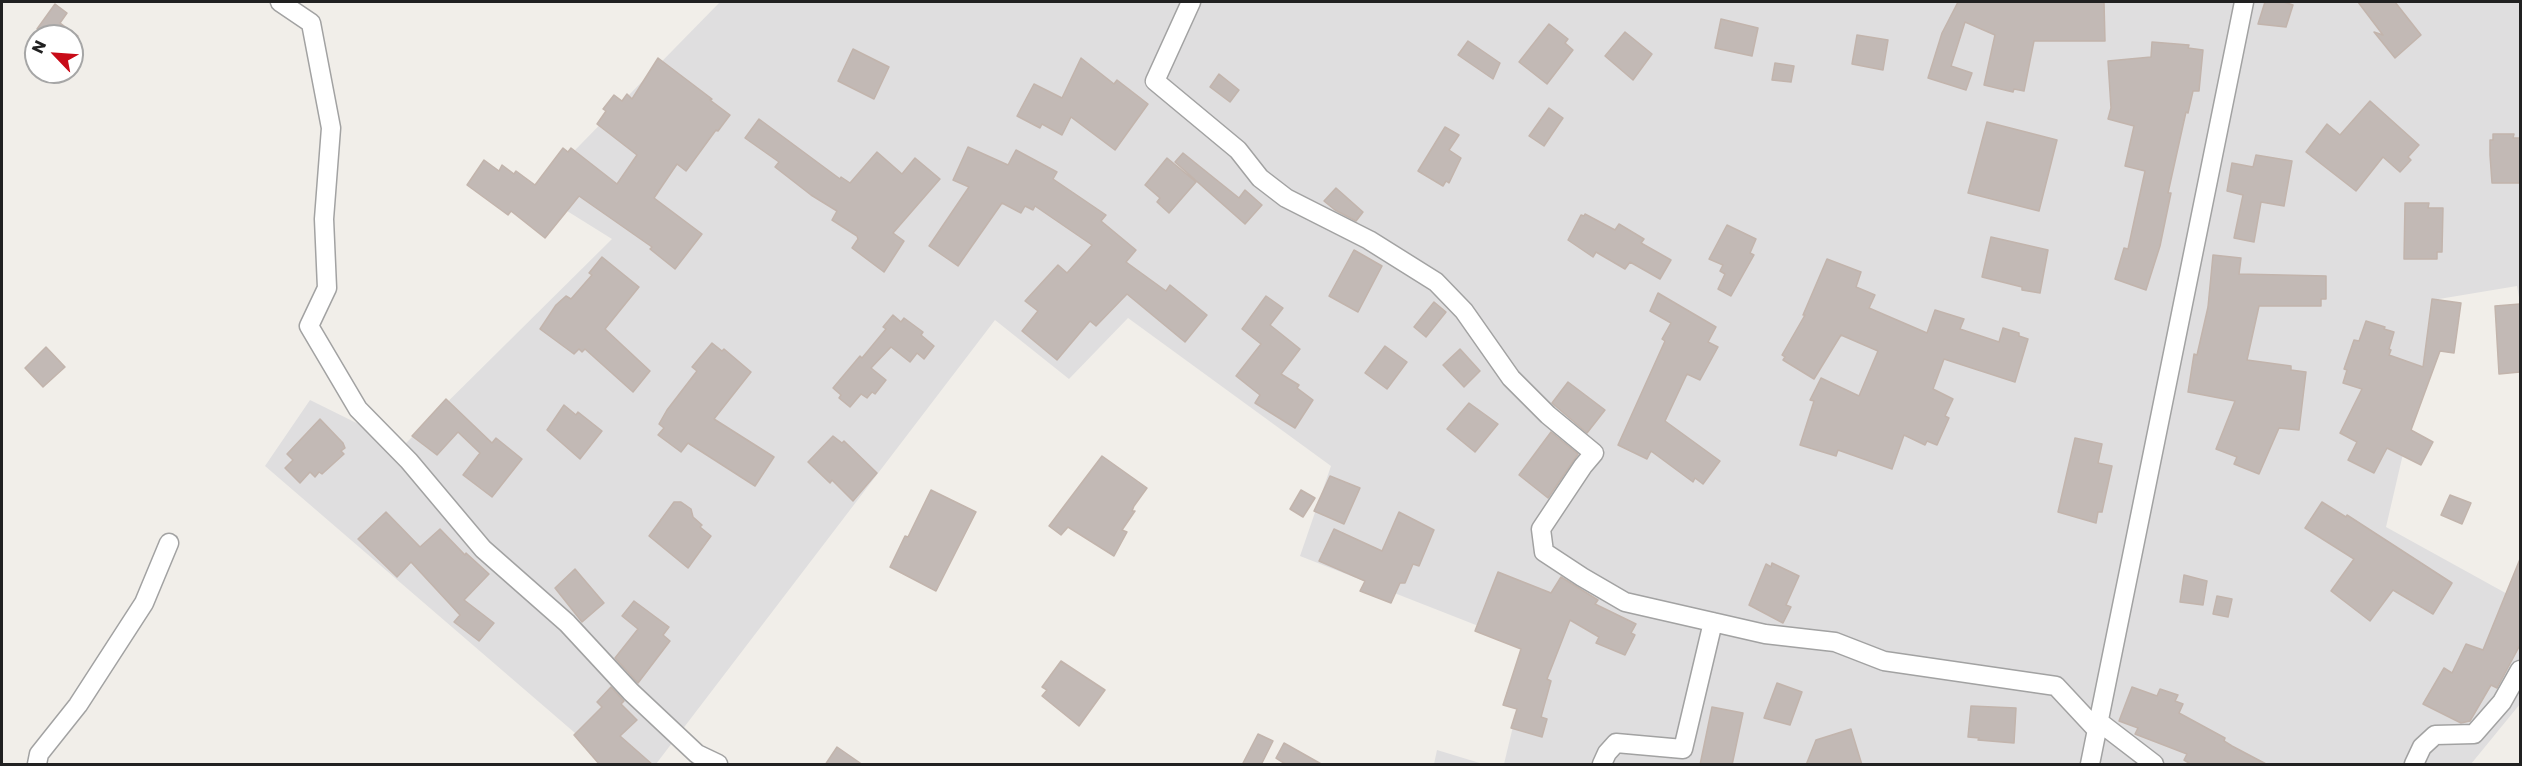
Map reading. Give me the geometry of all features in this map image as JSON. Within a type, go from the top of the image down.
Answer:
[{"type":"street","points":[[280,2],[311,24],[331,128],[324,219],[327,288],[309,326],[358,409],[409,461],[483,549],[567,623],[631,692],[697,754],[718,765]]},
{"type":"street","points":[[1191,2],[1155,81],[1238,150],[1260,178],[1286,198],[1369,240],[1436,282],[1464,310],[1511,378],[1548,415],[1594,453],[1582,466],[1541,530],[1544,552],[1625,602],[1765,634],[1835,642],[1884,661],[2056,686],[2098,725],[2154,765]]},
{"type":"street","points":[[2090,765],[2244,2]]},
{"type":"street","points":[[37,765],[39,754],[78,705],[144,603],[170,543]]},
{"type":"street","points":[[1602,765],[1607,753],[1616,743],[1683,749],[1713,622]]},
{"type":"street","points":[[2414,765],[2422,747],[2435,735],[2474,734],[2502,702],[2520,670]]},
{"type":"shaded area","points":[[720,2],[2520,2],[2520,303],[2517,286],[2439,299],[2386,527],[2520,601],[2520,704],[2471,764],[1504,764],[1532,647],[1300,556],[1331,466],[1128,318],[1069,379],[995,320],[656,764],[611,764],[265,466],[310,400],[403,446],[612,239],[535,191]]},
{"type":"shaded area","points":[[1437,750],[1483,764],[1434,764]]},
{"type":"building","points":[[1958,2],[2104,2],[2105,41],[2034,41],[2024,91],[2014,89],[2013,92],[1984,85],[1995,35],[1965,22],[1951,66],[1972,73],[1966,90],[1928,78],[1942,33]]},
{"type":"building","points":[[2265,2],[2284,2],[2293,5],[2286,27],[2258,24]]},
{"type":"building","points":[[2358,2],[2395,2],[2421,35],[2395,58],[2374,32],[2383,35]]},
{"type":"building","points":[[55,4],[67,13],[61,24],[41,24]]},
{"type":"building","points":[[1721,19],[1758,28],[1752,56],[1715,48]]},
{"type":"building","points":[[1549,24],[1568,39],[1565,43],[1573,50],[1547,84],[1519,62]]},
{"type":"building","points":[[1625,32],[1652,54],[1633,80],[1605,56]]},
{"type":"building","points":[[1857,35],[1888,40],[1883,70],[1852,64]]},
{"type":"building","points":[[1468,41],[1500,63],[1493,79],[1458,55]]},
{"type":"building","points":[[2152,42],[2189,45],[2188,48],[2203,50],[2199,91],[2193,91],[2188,113],[2186,112],[2168,193],[2171,193],[2160,246],[2146,290],[2115,279],[2124,248],[2128,249],[2145,171],[2125,166],[2134,126],[2108,119],[2111,108],[2108,61],[2151,57]]},
{"type":"building","points":[[853,49],[889,67],[874,99],[838,81]]},
{"type":"building","points":[[658,58],[730,115],[686,171],[677,164],[654,198],[702,234],[675,269],[650,249],[652,247],[579,196],[545,238],[511,211],[508,215],[467,185],[484,160],[499,171],[502,165],[514,174],[516,171],[535,185],[563,148],[568,152],[571,148],[617,184],[637,155],[597,124],[606,111],[603,109],[614,95],[622,101],[627,94],[632,99]]},
{"type":"building","points":[[1081,58],[1114,84],[1117,80],[1148,104],[1115,150],[1071,117],[1062,135],[1042,124],[1040,128],[1017,116],[1034,84],[1062,98]]},
{"type":"building","points":[[1775,63],[1794,66],[1791,82],[1772,80]]},
{"type":"building","points":[[1219,74],[1239,90],[1230,102],[1210,87]]},
{"type":"building","points":[[2370,101],[2419,145],[2408,157],[2411,160],[2400,172],[2383,157],[2356,191],[2306,152],[2327,124],[2340,135]]},
{"type":"building","points":[[1549,108],[1563,118],[1544,146],[1529,136]]},
{"type":"building","points":[[759,119],[840,179],[841,177],[850,183],[877,152],[902,174],[915,158],[940,179],[893,233],[904,241],[884,272],[852,248],[858,239],[857,236],[832,220],[837,211],[811,195],[775,167],[779,162],[745,138]]},
{"type":"building","points":[[1987,122],[2057,140],[2039,211],[1968,193]]},
{"type":"building","points":[[1445,127],[1459,135],[1449,150],[1461,158],[1449,183],[1446,181],[1443,186],[1418,171]]},
{"type":"building","points":[[2493,134],[2514,134],[2513,138],[2520,138],[2520,183],[2492,183],[2490,140],[2493,140]]},
{"type":"building","points":[[968,147],[1008,165],[1016,150],[1057,172],[1053,179],[1106,215],[1101,221],[1136,250],[1126,262],[1166,291],[1170,285],[1207,315],[1185,342],[1127,294],[1096,326],[1090,321],[1057,360],[1022,331],[1038,311],[1025,301],[1058,265],[1067,273],[1092,245],[1035,206],[1033,210],[1025,206],[1021,213],[1002,203],[958,266],[929,246],[969,187],[953,180]]},
{"type":"building","points":[[1183,153],[1239,198],[1245,190],[1262,205],[1245,224],[1175,162]]},
{"type":"building","points":[[2256,155],[2292,161],[2284,206],[2261,202],[2254,242],[2234,238],[2243,195],[2227,191],[2232,163],[2253,167]]},
{"type":"building","points":[[1167,158],[1196,182],[1169,213],[1157,202],[1160,198],[1145,185]]},
{"type":"building","points":[[1336,188],[1363,212],[1356,221],[1335,210],[1324,201]]},
{"type":"building","points":[[2405,203],[2429,203],[2428,208],[2443,208],[2442,252],[2437,252],[2437,259],[2404,259]]},
{"type":"building","points":[[1585,214],[1615,230],[1619,224],[1644,239],[1641,243],[1671,260],[1660,279],[1630,262],[1625,269],[1596,252],[1593,257],[1568,240],[1581,215]]},
{"type":"building","points":[[1727,225],[1756,239],[1750,253],[1754,255],[1731,296],[1718,289],[1725,274],[1720,271],[1723,265],[1709,259]]},
{"type":"building","points":[[1991,237],[2048,250],[2040,293],[2022,290],[2022,287],[1982,277]]},
{"type":"building","points":[[1354,250],[1382,266],[1358,312],[1329,296]]},
{"type":"building","points":[[2213,255],[2241,258],[2239,274],[2326,276],[2326,299],[2321,299],[2321,306],[2259,306],[2247,360],[2291,366],[2291,370],[2306,372],[2299,430],[2279,428],[2259,474],[2234,464],[2237,457],[2216,449],[2235,401],[2188,392],[2194,354],[2197,355],[2208,307]]},
{"type":"building","points":[[602,257],[639,287],[605,329],[650,371],[633,392],[585,349],[582,352],[579,349],[574,354],[540,329],[556,305],[566,296],[571,299],[592,275],[589,273]]},
{"type":"building","points":[[1827,259],[1861,272],[1856,287],[1875,295],[1869,308],[1927,333],[1935,310],[1964,319],[1960,329],[1999,342],[2003,328],[2019,333],[2019,336],[2028,339],[2015,382],[1944,359],[1933,389],[1953,399],[1945,416],[1949,418],[1937,445],[1927,441],[1925,445],[1904,435],[1892,469],[1838,450],[1836,456],[1800,445],[1814,401],[1810,400],[1821,378],[1859,396],[1878,351],[1841,335],[1814,379],[1783,360],[1785,357],[1782,355],[1805,315],[1803,315]]},
{"type":"building","points":[[1658,293],[1716,327],[1708,342],[1718,347],[1700,380],[1687,374],[1665,421],[1720,461],[1703,484],[1695,478],[1693,482],[1651,451],[1647,459],[1618,445],[1665,341],[1662,339],[1671,323],[1650,311]]},
{"type":"building","points":[[1266,296],[1283,308],[1270,325],[1300,349],[1281,374],[1299,385],[1297,388],[1313,400],[1295,428],[1255,403],[1260,395],[1236,376],[1261,344],[1242,329]]},
{"type":"building","points":[[2432,299],[2461,303],[2454,353],[2440,351],[2411,430],[2433,442],[2421,465],[2387,448],[2374,473],[2348,460],[2357,442],[2340,433],[2362,389],[2343,383],[2347,370],[2344,369],[2354,340],[2359,341],[2366,321],[2394,332],[2389,355],[2423,367]]},
{"type":"building","points":[[1434,302],[1446,312],[1426,337],[1414,327]]},
{"type":"building","points":[[2520,304],[2520,372],[2499,374],[2495,306]]},
{"type":"building","points":[[893,315],[901,322],[904,318],[923,332],[921,335],[934,346],[924,359],[917,353],[910,362],[891,347],[871,368],[886,380],[875,394],[872,392],[867,398],[861,394],[850,407],[839,398],[841,395],[833,388],[886,329],[883,327]]},
{"type":"building","points":[[712,343],[722,351],[724,349],[751,372],[714,419],[774,457],[755,486],[688,443],[681,452],[658,435],[664,428],[659,424],[667,410],[697,371],[692,367]]},
{"type":"building","points":[[1385,346],[1407,362],[1387,389],[1365,373]]},
{"type":"building","points":[[46,347],[65,367],[43,387],[25,368]]},
{"type":"building","points":[[1460,349],[1480,371],[1464,387],[1443,365]]},
{"type":"building","points":[[1568,382],[1605,410],[1587,433],[1552,403]]},
{"type":"building","points":[[446,399],[492,443],[496,438],[522,459],[492,497],[463,475],[480,453],[458,432],[437,455],[412,436]]},
{"type":"building","points":[[1469,403],[1498,424],[1475,452],[1447,429]]},
{"type":"building","points":[[564,405],[576,415],[578,412],[602,431],[580,459],[547,430]]},
{"type":"building","points":[[320,419],[343,443],[345,448],[341,451],[344,454],[322,474],[319,472],[315,477],[310,472],[300,483],[285,468],[293,460],[287,454]]},
{"type":"building","points":[[1551,432],[1578,454],[1548,498],[1519,475]]},
{"type":"building","points":[[833,436],[842,443],[844,441],[877,473],[853,501],[832,480],[830,483],[808,462]]},
{"type":"building","points":[[2075,438],[2102,444],[2098,463],[2112,466],[2102,512],[2098,512],[2096,523],[2058,512]]},
{"type":"building","points":[[1102,456],[1147,488],[1134,506],[1132,511],[1135,511],[1122,530],[1127,532],[1114,556],[1068,527],[1061,535],[1049,526]]},
{"type":"building","points":[[1330,476],[1360,488],[1344,524],[1314,511]]},
{"type":"building","points":[[931,490],[976,512],[936,591],[890,567]]},
{"type":"building","points":[[1301,490],[1315,498],[1303,517],[1290,509]]},
{"type":"building","points":[[2450,495],[2471,503],[2462,524],[2441,515]]},
{"type":"building","points":[[674,502],[681,502],[691,509],[693,517],[702,525],[700,527],[711,536],[688,568],[649,536]]},
{"type":"building","points":[[2322,502],[2346,517],[2347,515],[2452,583],[2433,614],[2393,590],[2370,621],[2331,591],[2354,559],[2305,528]]},
{"type":"building","points":[[386,512],[420,547],[440,529],[465,555],[466,553],[489,574],[464,600],[494,623],[479,641],[454,622],[460,615],[411,562],[397,577],[358,539]]},
{"type":"building","points":[[1399,512],[1434,530],[1419,566],[1413,564],[1405,583],[1400,583],[1391,603],[1360,591],[1365,581],[1319,561],[1334,529],[1382,551]]},
{"type":"building","points":[[2520,559],[2520,645],[2497,688],[2491,685],[2470,721],[2461,723],[2423,704],[2444,668],[2452,673],[2466,644],[2483,650]]},
{"type":"building","points":[[1772,563],[1799,576],[1786,605],[1791,607],[1783,623],[1749,605],[1766,564],[1771,567]]},
{"type":"building","points":[[575,569],[604,603],[582,622],[555,588]]},
{"type":"building","points":[[1498,572],[1551,593],[1561,577],[1598,600],[1595,604],[1636,624],[1631,633],[1635,635],[1625,655],[1596,643],[1599,637],[1570,620],[1547,679],[1551,681],[1541,717],[1547,719],[1542,737],[1511,728],[1517,709],[1503,705],[1521,649],[1475,631]]},
{"type":"building","points":[[2184,575],[2207,581],[2203,605],[2180,602]]},
{"type":"building","points":[[2217,596],[2232,599],[2228,617],[2213,614]]},
{"type":"building","points":[[634,601],[669,627],[663,635],[670,641],[638,683],[615,658],[638,629],[622,616]]},
{"type":"building","points":[[1061,661],[1105,690],[1079,726],[1042,696],[1047,690],[1042,687]]},
{"type":"building","points":[[1777,683],[1802,692],[1790,725],[1764,718]]},
{"type":"building","points":[[611,687],[624,701],[621,704],[637,720],[620,736],[653,765],[600,765],[574,735],[602,707],[597,702]]},
{"type":"building","points":[[2132,687],[2157,696],[2160,689],[2178,695],[2175,701],[2183,704],[2179,713],[2268,765],[2192,765],[2184,760],[2187,754],[2135,734],[2138,728],[2119,721]]},
{"type":"building","points":[[1971,706],[2016,708],[2014,743],[1968,737]]},
{"type":"building","points":[[1712,707],[1743,713],[1732,765],[1700,765]]},
{"type":"building","points":[[1851,729],[1862,765],[1806,765],[1816,740]]},
{"type":"building","points":[[1258,734],[1273,741],[1261,765],[1242,765]]},
{"type":"building","points":[[1284,743],[1323,765],[1287,765],[1276,758]]},
{"type":"building","points":[[837,747],[863,765],[825,765]]}]
